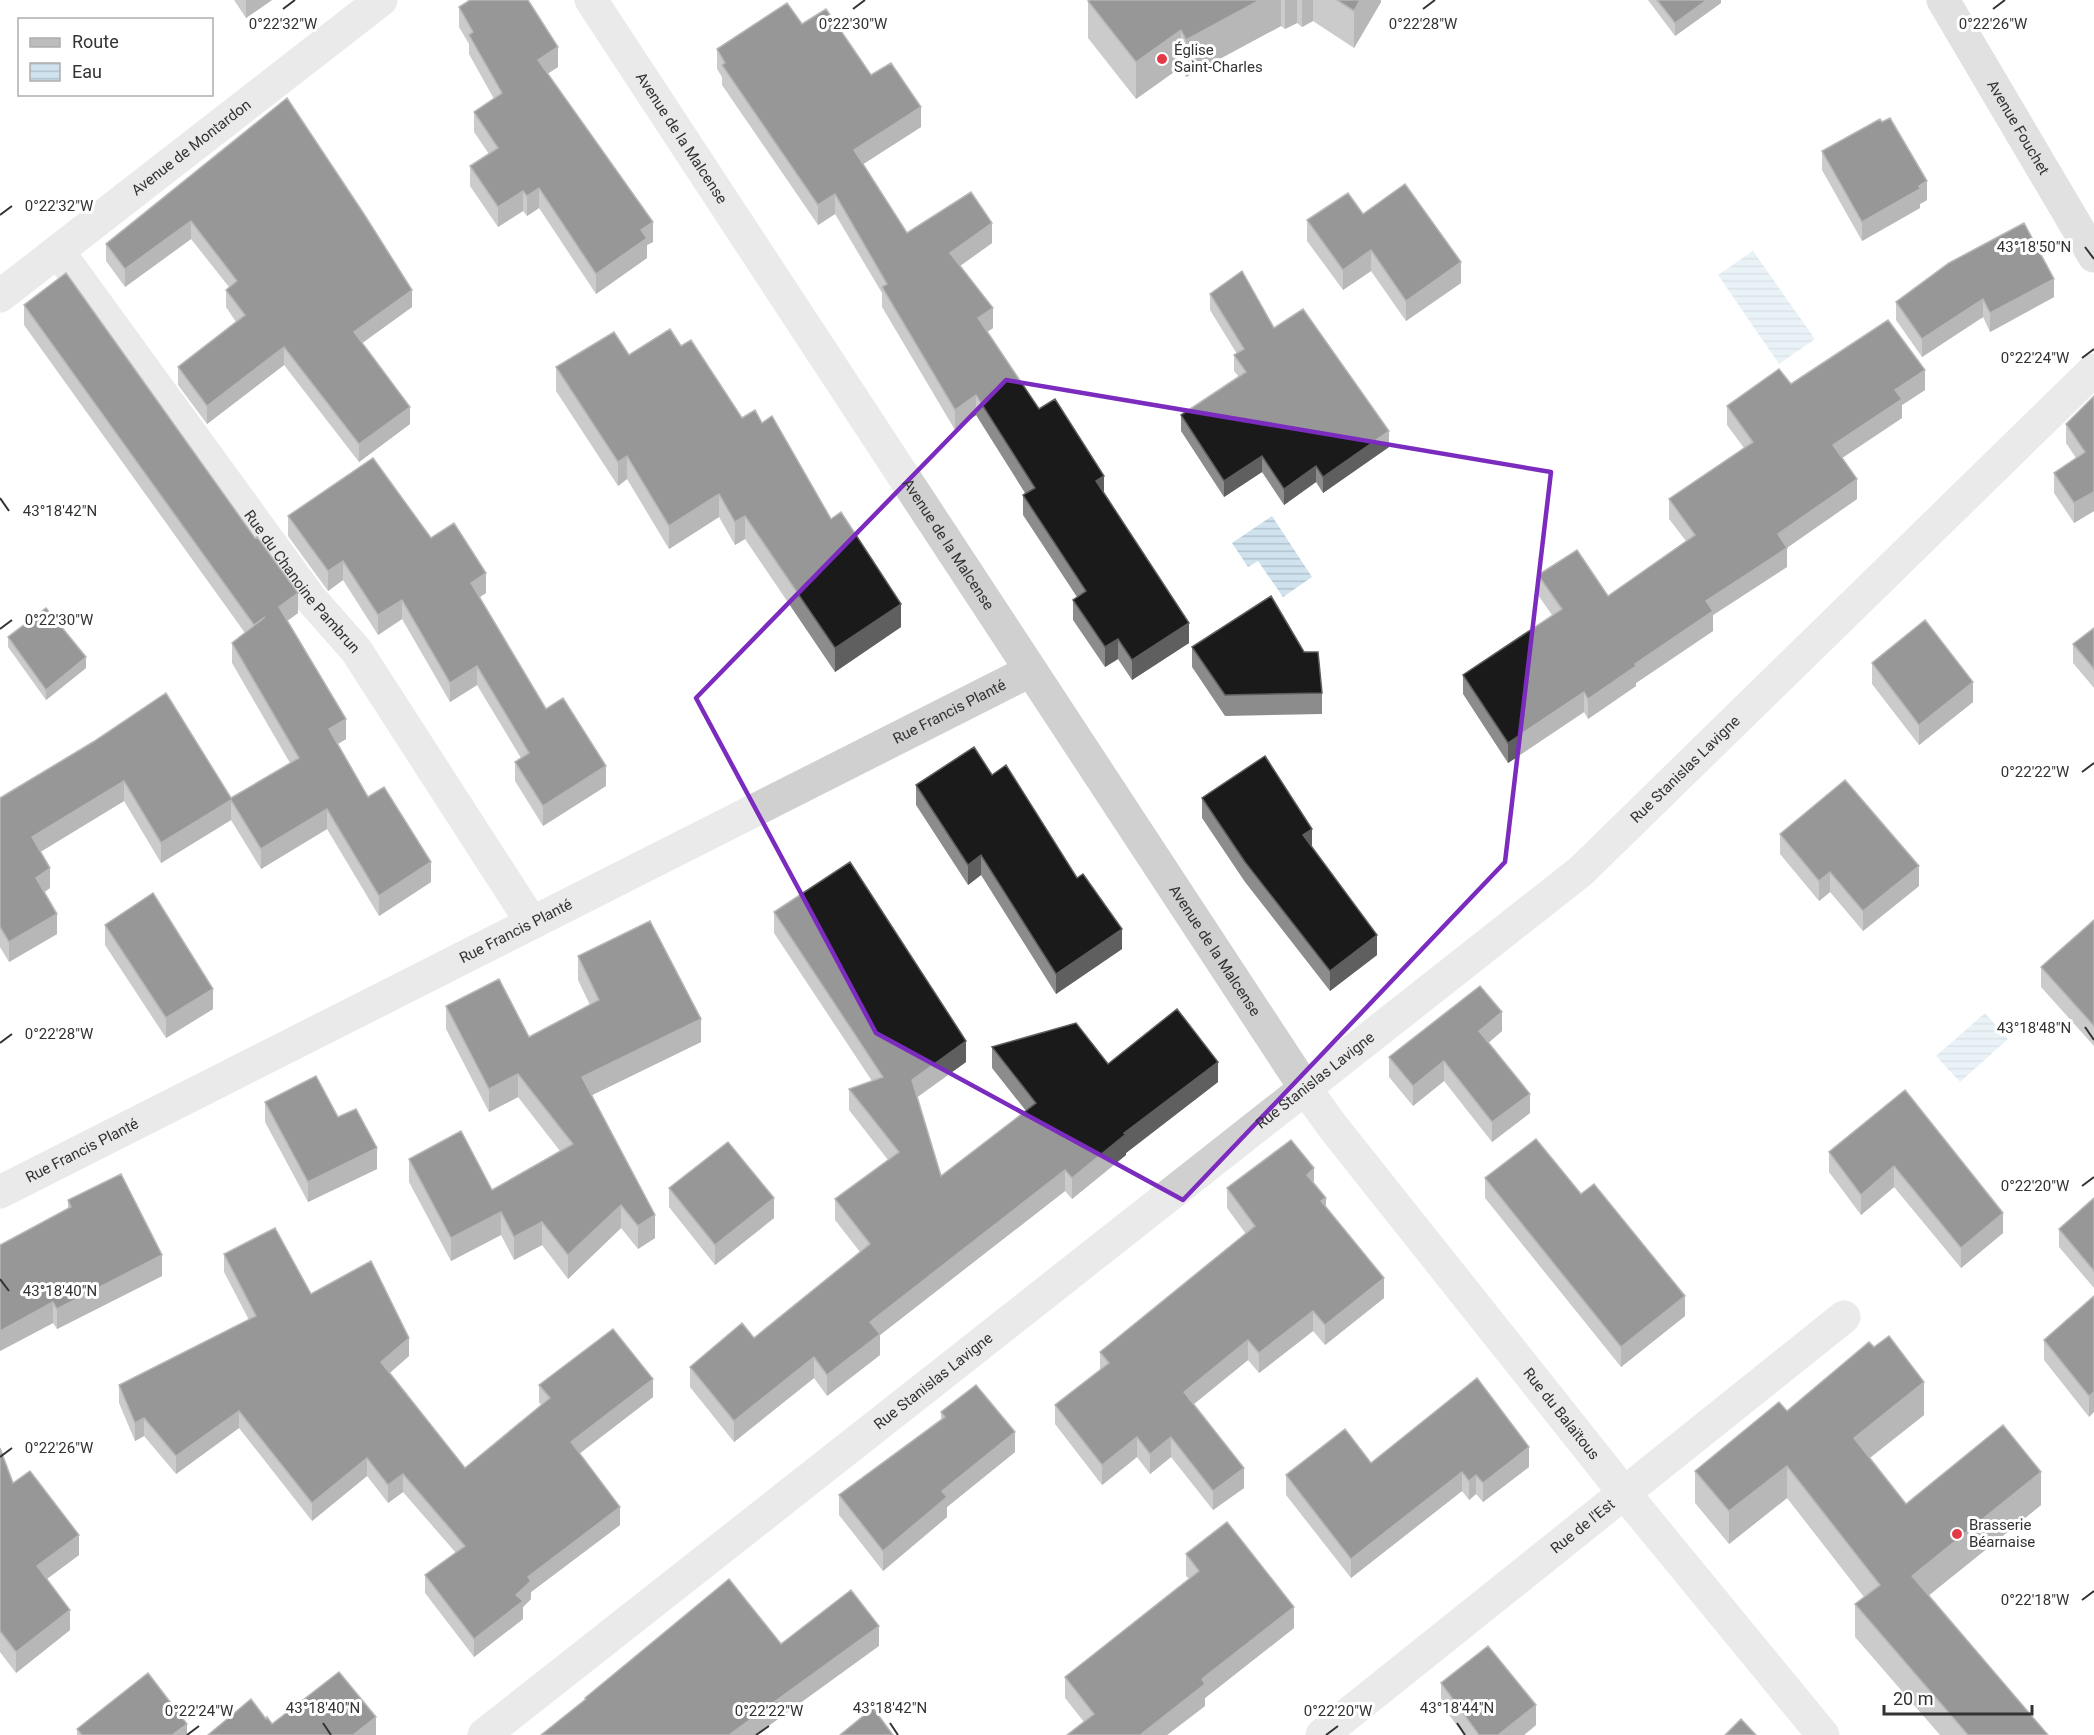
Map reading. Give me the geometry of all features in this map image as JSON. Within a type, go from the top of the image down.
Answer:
[{"type":"street","name":"Avenue de Montardon","points":[[0,296],[381,0]]},
{"type":"street","name":"Avenue de la Malcense","points":[[591,0],[1305,1088]]},
{"type":"street","name":"Avenue Fouchet","points":[[1943,0],[2094,256]]},
{"type":"street","name":"Rue du Chanoine Pambrun","points":[[58,251],[310,598],[356,650],[532,922]]},
{"type":"street","name":"Rue Stanislas Lavigne","points":[[484,1735],[1581,872],[2094,370]]},
{"type":"street","name":"Rue Francis Planté","points":[[0,1192],[1030,670]]},
{"type":"street","name":"Rue du Balaïtous","points":[[1305,1088],[1333,1128],[1625,1494],[1823,1735]]},
{"type":"street","name":"Rue de l'Est","points":[[1322,1735],[1844,1317]]},
{"type":"highlighted area","points":[[1006,380],[1551,472],[1505,862],[1183,1200],[876,1033],[696,698]]},
{"type":"water","points":[[1753,251],[1815,339],[1779,364],[1718,275]]},
{"type":"water","points":[[1272,516],[1312,577],[1283,597],[1258,561],[1248,567],[1232,543]]},
{"type":"water","points":[[1985,1013],[2008,1039],[1960,1082],[1936,1056]]},
{"type":"building","points":[[470,0],[528,0],[558,47],[538,60],[653,222],[641,230],[647,238],[596,274],[539,188],[527,196],[523,191],[498,207],[470,166],[498,148],[474,112],[502,93],[469,35],[473,32],[459,7]]},
{"type":"building","points":[[1089,0],[1260,0],[1186,40],[1181,30],[1136,62]]},
{"type":"building","points":[[1337,0],[1360,0],[1354,11]]},
{"type":"building","points":[[1657,0],[1707,0],[1675,23]]},
{"type":"building","points":[[787,3],[802,24],[826,9],[871,75],[891,63],[921,107],[854,150],[907,233],[971,192],[992,223],[950,253],[993,308],[978,318],[1039,409],[1055,399],[1104,476],[1096,481],[1189,623],[1132,660],[1118,639],[1105,647],[1073,600],[1086,591],[1023,495],[1035,488],[976,395],[955,410],[882,287],[887,284],[835,194],[818,205],[722,65],[725,63],[717,49]]},
{"type":"building","points":[[287,98],[412,290],[354,332],[410,407],[359,444],[284,347],[207,406],[178,367],[245,315],[226,290],[237,281],[191,221],[125,269],[106,244]]},
{"type":"building","points":[[1890,118],[1927,181],[1919,186],[1920,189],[1862,222],[1822,151],[1880,119],[1882,122]]},
{"type":"building","points":[[1405,184],[1461,262],[1406,301],[1371,250],[1343,270],[1307,220],[1348,193],[1363,214]]},
{"type":"building","points":[[2024,223],[2054,279],[1990,313],[1983,299],[1922,339],[1896,302],[1949,263]]},
{"type":"building","points":[[1242,271],[1274,328],[1303,309],[1389,431],[1323,477],[1316,466],[1284,489],[1262,456],[1224,481],[1181,415],[1246,372],[1234,355],[1244,349],[1210,294]]},
{"type":"building","points":[[66,273],[255,538],[257,537],[298,593],[279,607],[346,719],[329,729],[368,797],[384,787],[431,862],[379,896],[327,809],[261,849],[231,800],[161,843],[124,781],[32,837],[50,868],[36,878],[57,914],[9,942],[0,927],[0,798],[93,742],[166,693],[231,798],[299,758],[232,643],[265,617],[254,625],[24,305]]},
{"type":"building","points":[[1888,320],[1925,370],[1895,390],[1902,399],[1833,445],[1857,479],[1778,534],[1787,548],[1706,601],[1713,611],[1588,699],[1584,692],[1508,743],[1463,675],[1562,609],[1538,575],[1577,550],[1608,596],[1695,535],[1669,499],[1753,442],[1727,406],[1779,369],[1791,384]]},
{"type":"building","points":[[670,329],[681,346],[691,340],[742,418],[755,410],[762,423],[772,416],[831,519],[841,512],[901,604],[835,648],[745,516],[735,522],[719,494],[669,526],[627,456],[618,462],[556,367],[614,332],[629,355]]},
{"type":"building","points":[[2094,396],[2094,492],[2074,503],[2054,473],[2085,452],[2066,424]]},
{"type":"building","points":[[373,458],[431,538],[454,523],[486,573],[471,583],[546,709],[563,698],[606,766],[543,806],[515,762],[529,753],[477,666],[450,683],[402,600],[378,615],[343,561],[328,571],[288,516]]},
{"type":"building","points":[[1271,596],[1304,652],[1318,652],[1322,693],[1225,695],[1192,647]]},
{"type":"building","points":[[46,608],[86,657],[46,690],[8,637]]},
{"type":"building","points":[[1925,620],[1973,682],[1919,725],[1872,663]]},
{"type":"building","points":[[2094,628],[2094,669],[2073,644]]},
{"type":"building","points":[[974,747],[992,775],[1006,765],[1077,878],[1083,874],[1122,929],[1056,974],[981,855],[968,865],[916,785]]},
{"type":"building","points":[[1265,756],[1312,829],[1303,835],[1377,935],[1330,971],[1245,862],[1202,798]]},
{"type":"building","points":[[1845,780],[1919,866],[1863,911],[1830,872],[1819,881],[1780,834]]},
{"type":"building","points":[[850,862],[966,1041],[912,1080],[941,1176],[1036,1103],[992,1047],[1076,1023],[1108,1064],[1177,1009],[1218,1062],[1124,1133],[1126,1134],[1072,1178],[1065,1170],[870,1322],[880,1334],[827,1375],[814,1357],[734,1421],[690,1367],[742,1323],[754,1338],[870,1244],[835,1199],[899,1152],[849,1089],[883,1077],[774,912]]},
{"type":"building","points":[[153,893],[213,989],[166,1018],[105,925]]},
{"type":"building","points":[[2094,920],[2094,1026],[2041,967]]},
{"type":"building","points":[[650,921],[701,1019],[582,1077],[655,1215],[638,1226],[621,1205],[568,1255],[542,1222],[514,1237],[501,1212],[451,1238],[409,1159],[461,1131],[492,1190],[573,1144],[518,1074],[489,1089],[446,1006],[499,979],[529,1037],[599,1000],[578,956]]},
{"type":"building","points":[[1480,986],[1502,1012],[1479,1031],[1530,1094],[1492,1122],[1444,1061],[1413,1086],[1389,1057]]},
{"type":"building","points":[[316,1076],[338,1117],[356,1109],[377,1148],[308,1182],[265,1102]]},
{"type":"building","points":[[1905,1090],[2003,1213],[1961,1248],[1894,1166],[1861,1195],[1829,1152]]},
{"type":"building","points":[[1536,1139],[1581,1194],[1594,1184],[1685,1296],[1621,1347],[1485,1178]]},
{"type":"building","points":[[1291,1140],[1314,1168],[1307,1175],[1326,1198],[1321,1201],[1384,1278],[1325,1325],[1313,1311],[1259,1353],[1248,1340],[1184,1392],[1244,1468],[1213,1491],[1171,1437],[1150,1454],[1137,1437],[1102,1465],[1055,1405],[1109,1363],[1100,1352],[1255,1226],[1227,1188]]},
{"type":"building","points":[[728,1142],[774,1198],[715,1245],[669,1188]]},
{"type":"building","points":[[121,1174],[162,1255],[57,1309],[53,1302],[0,1331],[0,1245],[71,1207],[68,1200]]},
{"type":"building","points":[[2094,1198],[2094,1271],[2059,1229]]},
{"type":"building","points":[[275,1228],[311,1294],[371,1261],[409,1338],[381,1362],[465,1468],[550,1398],[539,1385],[613,1329],[653,1379],[571,1442],[620,1507],[528,1577],[531,1581],[516,1595],[523,1601],[474,1639],[425,1575],[465,1546],[403,1474],[388,1485],[367,1458],[312,1503],[239,1411],[176,1456],[144,1418],[135,1423],[119,1385],[256,1316],[224,1254]]},
{"type":"building","points":[[2094,1296],[2094,1392],[2089,1396],[2044,1340]]},
{"type":"building","points":[[1889,1336],[1924,1382],[1854,1438],[1906,1504],[2003,1425],[2041,1472],[1912,1576],[2048,1735],[1968,1735],[1855,1604],[1880,1585],[1787,1466],[1729,1511],[1695,1471],[1779,1402],[1787,1411],[1869,1342],[1874,1347]]},
{"type":"building","points":[[1477,1378],[1529,1447],[1483,1483],[1476,1475],[1469,1481],[1462,1472],[1351,1559],[1286,1475],[1345,1429],[1371,1463]]},
{"type":"building","points":[[976,1385],[1015,1432],[942,1491],[947,1497],[883,1551],[839,1495],[945,1417],[941,1412]]},
{"type":"building","points":[[0,1448],[13,1483],[30,1471],[79,1535],[37,1566],[70,1610],[16,1652],[0,1631]]},
{"type":"building","points":[[1227,1522],[1294,1607],[1202,1679],[1205,1684],[1140,1735],[1067,1735],[1094,1714],[1065,1677],[1199,1571],[1186,1554]]},
{"type":"building","points":[[729,1579],[781,1644],[851,1590],[879,1626],[729,1735],[541,1735],[586,1699]]},
{"type":"building","points":[[1488,1646],[1536,1705],[1498,1735],[1479,1735],[1441,1683]]},
{"type":"building","points":[[339,1672],[376,1717],[353,1735],[208,1735],[251,1699],[272,1724]]},
{"type":"building","points":[[148,1673],[187,1724],[172,1735],[82,1735],[77,1729]]},
{"type":"building","points":[[873,1708],[893,1735],[840,1735]]},
{"type":"building","points":[[1741,1719],[1756,1735],[1725,1735]]},
{"type":"place","name":"Église Saint-Charles","points":[[1162,59]]},
{"type":"place","name":"Brasserie Béarnaise","points":[[1957,1534]]}]
